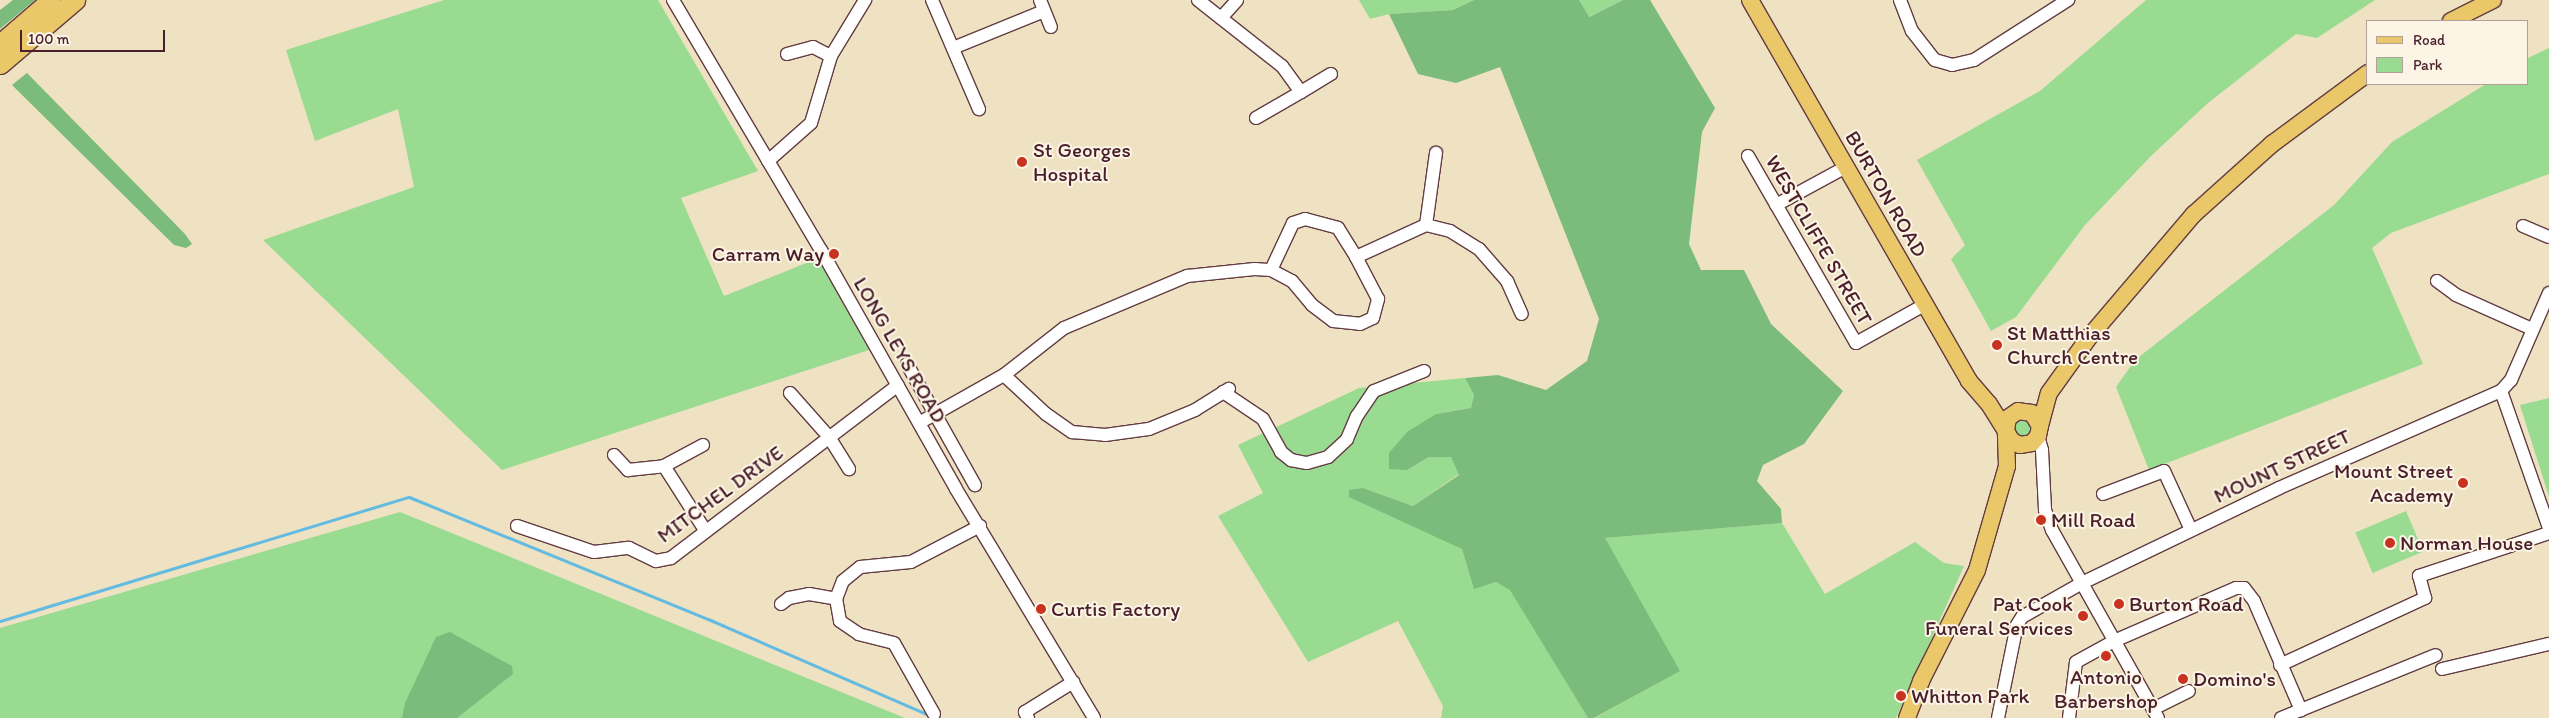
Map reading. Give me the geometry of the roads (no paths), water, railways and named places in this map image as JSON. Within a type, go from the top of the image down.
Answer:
[{"type":"highway","points":[[0,44],[51,0]]},
{"type":"highway","points":[[0,64],[75,0]]},
{"type":"main road","name":"BURTON ROAD","points":[[1750,0],[1966,377],[1989,404],[2006,432]]},
{"type":"main road","points":[[2453,20],[2493,0]]},
{"type":"main road","points":[[2007,466],[2033,438],[2049,392],[2125,291],[2194,214],[2272,144],[2366,74]]},
{"type":"main road","points":[[1907,718],[1921,681],[1977,570],[2007,466],[2006,432],[2008,418],[2049,392]]},
{"type":"main road","points":[[1989,404],[2032,413],[2033,438]]},
{"type":"main road","points":[[2006,432],[2012,441],[2033,438]]},
{"type":"street","name":"LONG LEYS ROAD","points":[[673,0],[919,423],[1094,718]]},
{"type":"street","points":[[768,161],[811,123],[831,56],[865,0]]},
{"type":"street","points":[[932,0],[979,109]]},
{"type":"street","points":[[1198,0],[1282,66],[1301,92]]},
{"type":"street","points":[[1221,18],[1237,0]]},
{"type":"street","points":[[1900,0],[1912,31],[1936,60],[1952,65],[1974,60],[2068,0]]},
{"type":"street","points":[[953,48],[1042,6],[1051,27]]},
{"type":"street","points":[[788,54],[813,47],[831,56]]},
{"type":"street","points":[[1256,118],[1331,74]]},
{"type":"street","points":[[1426,225],[1436,153]]},
{"type":"street","name":"WESTCLIFFE STREET","points":[[1748,156],[1856,343],[1924,305]]},
{"type":"street","points":[[1776,204],[1846,166]]},
{"type":"street","points":[[919,423],[935,416],[1004,376],[1064,328],[1187,276],[1255,269],[1271,270],[1292,281],[1312,305],[1333,321],[1360,324],[1373,318],[1378,299],[1338,228],[1305,219],[1293,223],[1271,270]]},
{"type":"street","points":[[1356,257],[1426,225],[1450,231],[1479,249],[1506,281],[1522,314]]},
{"type":"street","points":[[2523,226],[2549,237]]},
{"type":"street","points":[[2437,281],[2456,295],[2532,329]]},
{"type":"street","points":[[2549,292],[2511,380],[2502,391],[2549,528]]},
{"type":"street","points":[[907,364],[975,485]]},
{"type":"street","points":[[1004,376],[1046,414],[1072,432],[1096,434],[1149,429],[1195,410],[1226,390],[1263,419],[1281,452],[1290,460],[1307,463],[1328,457],[1347,439],[1357,416],[1374,391],[1424,371]]},
{"type":"street","name":"MITCHEL DRIVE","points":[[517,526],[594,552],[629,548],[656,561],[670,558],[705,530],[764,489],[829,437],[898,386]]},
{"type":"street","name":"MOUNT STREET","points":[[2082,583],[2191,530],[2395,436],[2502,391]]},
{"type":"street","points":[[790,393],[829,437],[849,469]]},
{"type":"street","points":[[2033,438],[2044,466],[2047,518],[2155,713],[2189,691]]},
{"type":"street","points":[[614,455],[628,470],[664,466],[703,445]]},
{"type":"street","points":[[664,466],[705,530]]},
{"type":"street","points":[[2102,494],[2164,471],[2191,530]]},
{"type":"street","points":[[934,714],[894,643],[859,634],[840,621],[836,599],[843,582],[860,567],[911,562],[980,526]]},
{"type":"street","points":[[2280,665],[2425,598],[2418,576],[2549,533]]},
{"type":"street","points":[[1998,718],[2017,625],[2030,611],[2082,583]]},
{"type":"street","points":[[2069,718],[2076,662],[2114,641],[2236,588],[2244,588],[2250,593],[2301,710]]},
{"type":"street","points":[[781,604],[788,598],[809,594],[836,599]]},
{"type":"street","points":[[2442,669],[2549,644]]},
{"type":"street","points":[[2281,718],[2436,654]]},
{"type":"street","points":[[1028,718],[1025,712],[1073,682]]},
{"type":"waterway","points":[[0,621],[409,497],[708,619],[929,715]]},
{"type":"place","name":"St Georges Hospital","points":[[1022,162]]},
{"type":"place","name":"Carram Way","points":[[834,254]]},
{"type":"place","name":"St Matthias Church Centre","points":[[1997,345]]},
{"type":"place","name":"Mount Street Academy","points":[[2463,483]]},
{"type":"place","name":"Mill Road","points":[[2041,520]]},
{"type":"place","name":"Norman House","points":[[2390,543]]},
{"type":"place","name":"Burton Road","points":[[2119,604]]},
{"type":"place","name":"Curtis Factory","points":[[1041,609]]},
{"type":"place","name":"Pat Cook Funeral Services","points":[[2083,616]]},
{"type":"place","name":"Antonio Barbershop","points":[[2106,656]]},
{"type":"place","name":"Domino's","points":[[2183,679]]},
{"type":"place","name":"Whitton Park","points":[[1901,696]]}]
